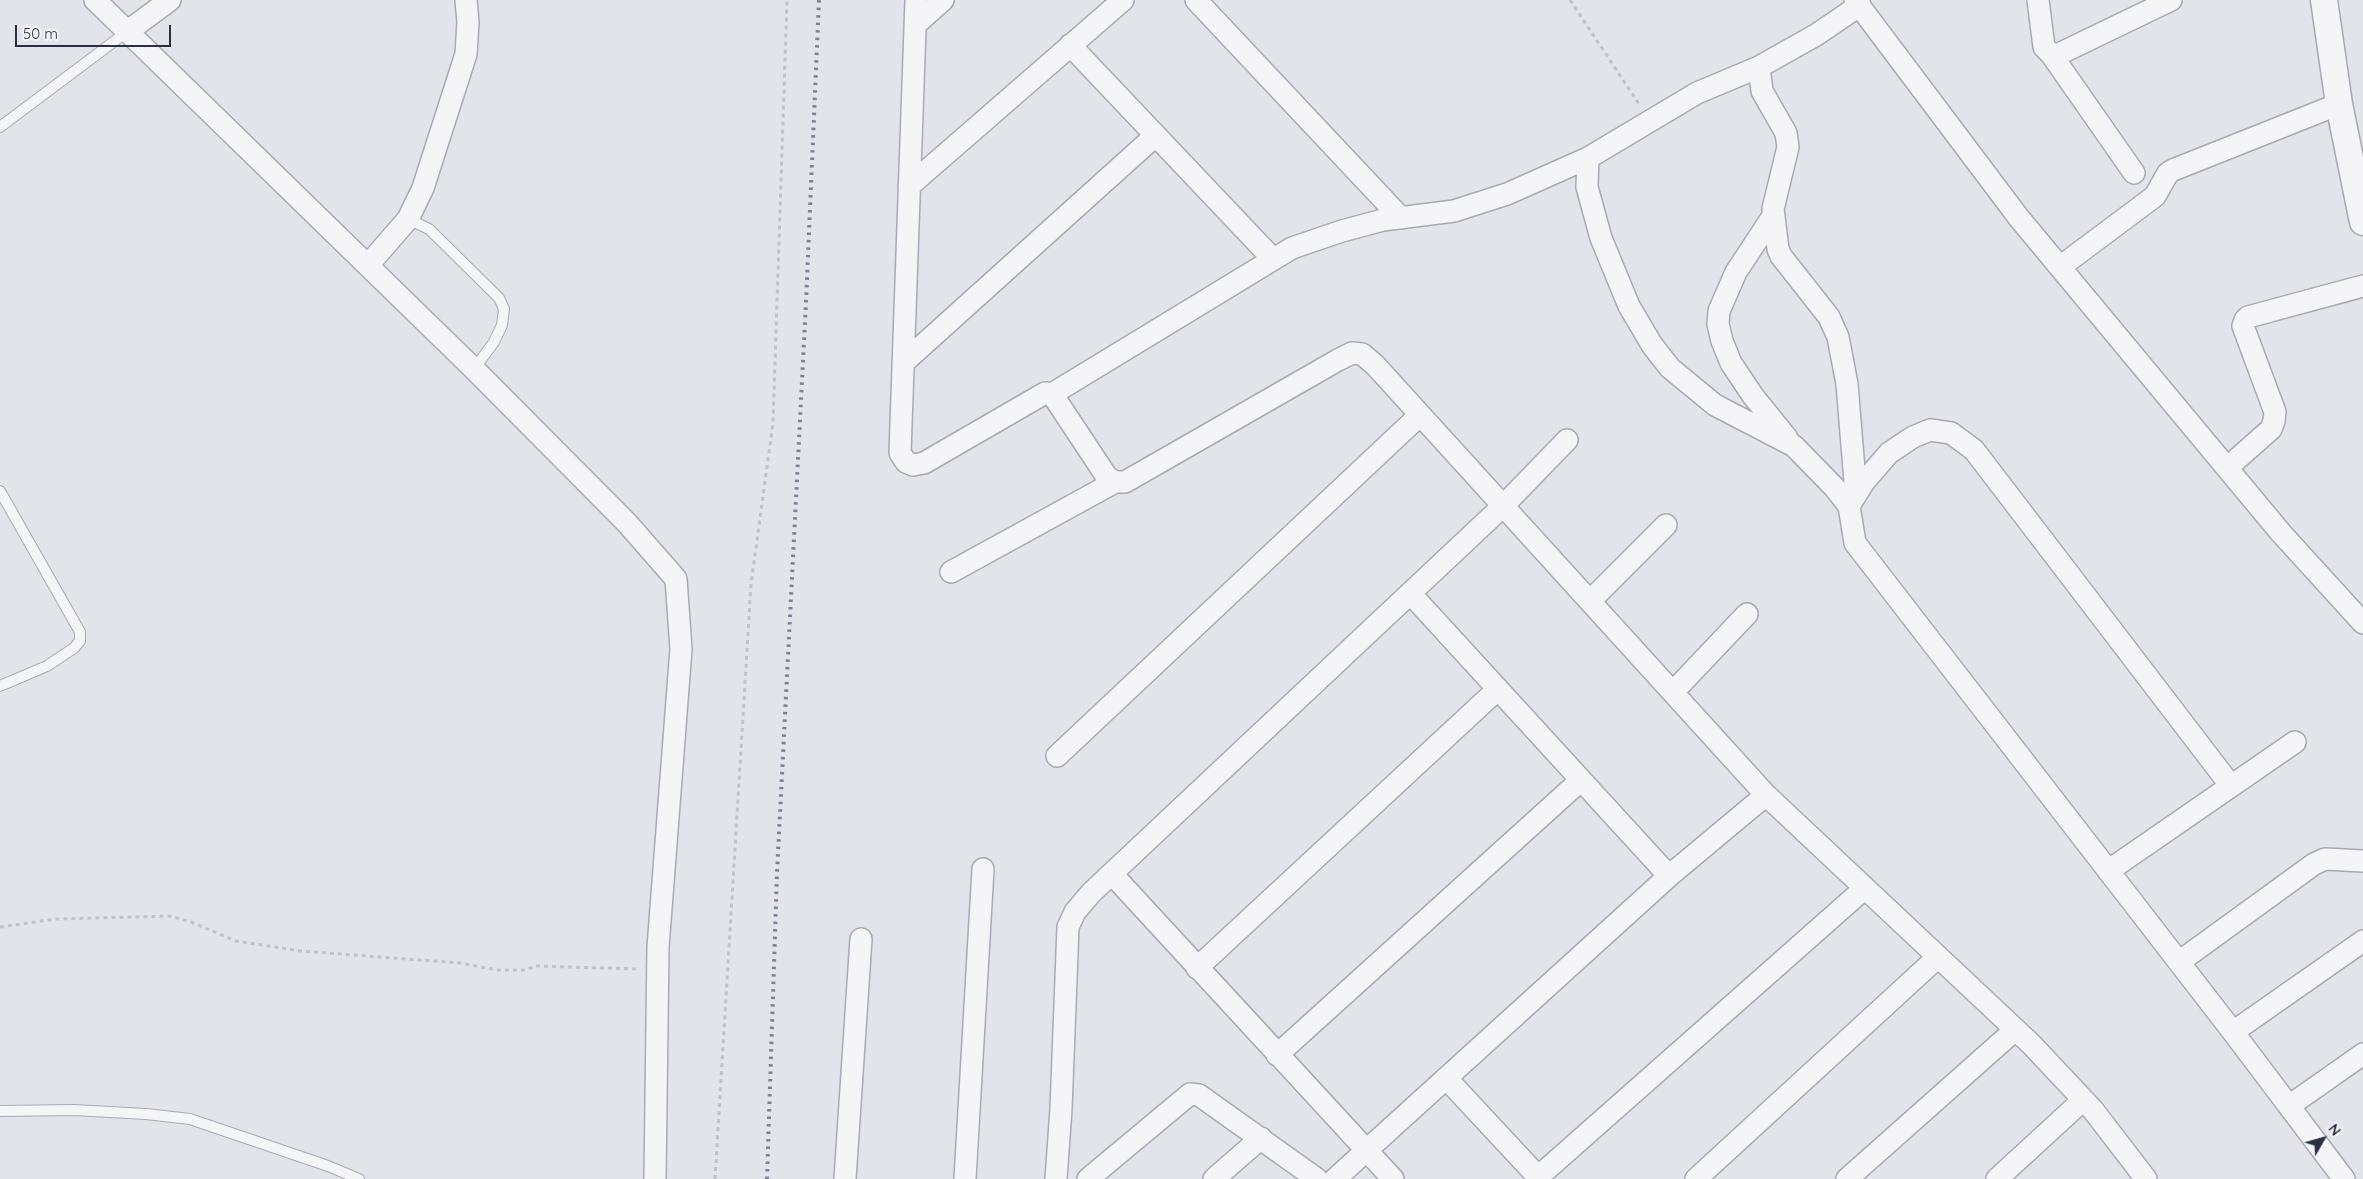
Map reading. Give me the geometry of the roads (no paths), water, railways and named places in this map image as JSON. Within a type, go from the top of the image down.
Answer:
[{"type":"street","points":[[95,0],[369,264],[628,523],[676,579],[681,649],[657,970],[655,1179]]},
{"type":"street","points":[[128,32],[170,0]]},
{"type":"street","points":[[369,264],[408,219],[423,188],[466,54],[468,22],[466,0]]},
{"type":"street","points":[[916,0],[900,453],[906,462],[913,465],[924,463],[1045,393],[1052,394],[1169,324],[1272,258],[1292,248],[1342,230],[1401,218],[1454,211],[1507,194],[1588,158],[1697,94],[1760,67],[1816,35],[1857,3],[2019,218],[2281,533],[2363,623]]},
{"type":"street","points":[[915,25],[943,0]]},
{"type":"street","points":[[909,186],[1123,0]]},
{"type":"street","points":[[1196,0],[1401,218]]},
{"type":"street","points":[[2038,0],[2044,47],[2051,54],[2134,173]]},
{"type":"street","points":[[2051,54],[2059,54],[2171,0]]},
{"type":"street","points":[[2324,0],[2339,104],[2363,222]]},
{"type":"street","points":[[1070,45],[1272,258]]},
{"type":"street","points":[[1760,67],[1762,91],[1786,133],[1788,147],[1773,216],[1736,272],[1719,311],[1718,324],[1722,341],[1731,363],[1753,396],[1794,446],[1834,487],[1852,500]]},
{"type":"street","points":[[2060,267],[2155,196],[2168,173],[2173,170],[2339,104]]},
{"type":"street","points":[[903,363],[1155,136]]},
{"type":"street","points":[[1588,158],[1587,187],[1601,238],[1629,306],[1652,345],[1670,368],[1715,404],[1794,446]]},
{"type":"street","points":[[1773,216],[1781,256],[1829,317],[1838,337],[1847,384],[1855,543],[2233,1032],[2344,1179]]},
{"type":"street","points":[[2227,468],[2271,429],[2274,421],[2275,412],[2243,326],[2245,320],[2248,317],[2363,286]]},
{"type":"street","points":[[951,572],[1115,482],[1125,482],[1352,354],[1362,354],[1375,365],[1766,795],[2015,1030],[2083,1100],[2146,1179]]},
{"type":"street","points":[[1052,394],[1107,477],[1115,482]]},
{"type":"street","points":[[1057,756],[1420,415]]},
{"type":"street","points":[[1852,500],[1888,453],[1913,437],[1930,430],[1951,433],[1974,450],[2231,786]]},
{"type":"street","points":[[1056,1179],[1061,1110],[1068,927],[1075,912],[1091,893],[1503,506],[1567,440]]},
{"type":"street","points":[[1590,600],[1666,525]]},
{"type":"street","points":[[1410,593],[1669,876]]},
{"type":"street","points":[[1673,692],[1747,614]]},
{"type":"street","points":[[1197,968],[1498,689]]},
{"type":"street","points":[[2108,871],[2295,742]]},
{"type":"street","points":[[1277,1054],[1581,780]]},
{"type":"street","points":[[1334,1179],[1669,876],[1766,795]]},
{"type":"street","points":[[2179,962],[2314,864],[2325,859],[2335,858],[2363,861]]},
{"type":"street","points":[[965,1179],[983,869]]},
{"type":"street","points":[[1112,874],[1393,1179]]},
{"type":"street","points":[[1446,1078],[1539,1178],[1865,888]]},
{"type":"street","points":[[845,1179],[861,939]]},
{"type":"street","points":[[2233,1032],[2363,941]]},
{"type":"street","points":[[1696,1179],[1938,957]]},
{"type":"street","points":[[1847,1179],[2015,1030]]},
{"type":"street","points":[[2288,1106],[2363,1054]]},
{"type":"street","points":[[1088,1179],[1190,1094],[1199,1095],[1317,1179]]},
{"type":"street","points":[[1998,1179],[2083,1100]]},
{"type":"street","points":[[1214,1179],[1261,1138]]},
{"type":"lane","points":[[0,128],[128,32]]},
{"type":"lane","points":[[408,219],[429,229],[499,298],[504,309],[502,325],[494,342],[474,370]]},
{"type":"lane","points":[[0,491],[80,632],[80,641],[74,648],[47,666],[0,686]]},
{"type":"lane","points":[[0,1111],[74,1110],[146,1114],[190,1119],[328,1166],[359,1179]]},
{"type":"railway","points":[[767,1179],[777,873],[806,302],[819,0]]}]
